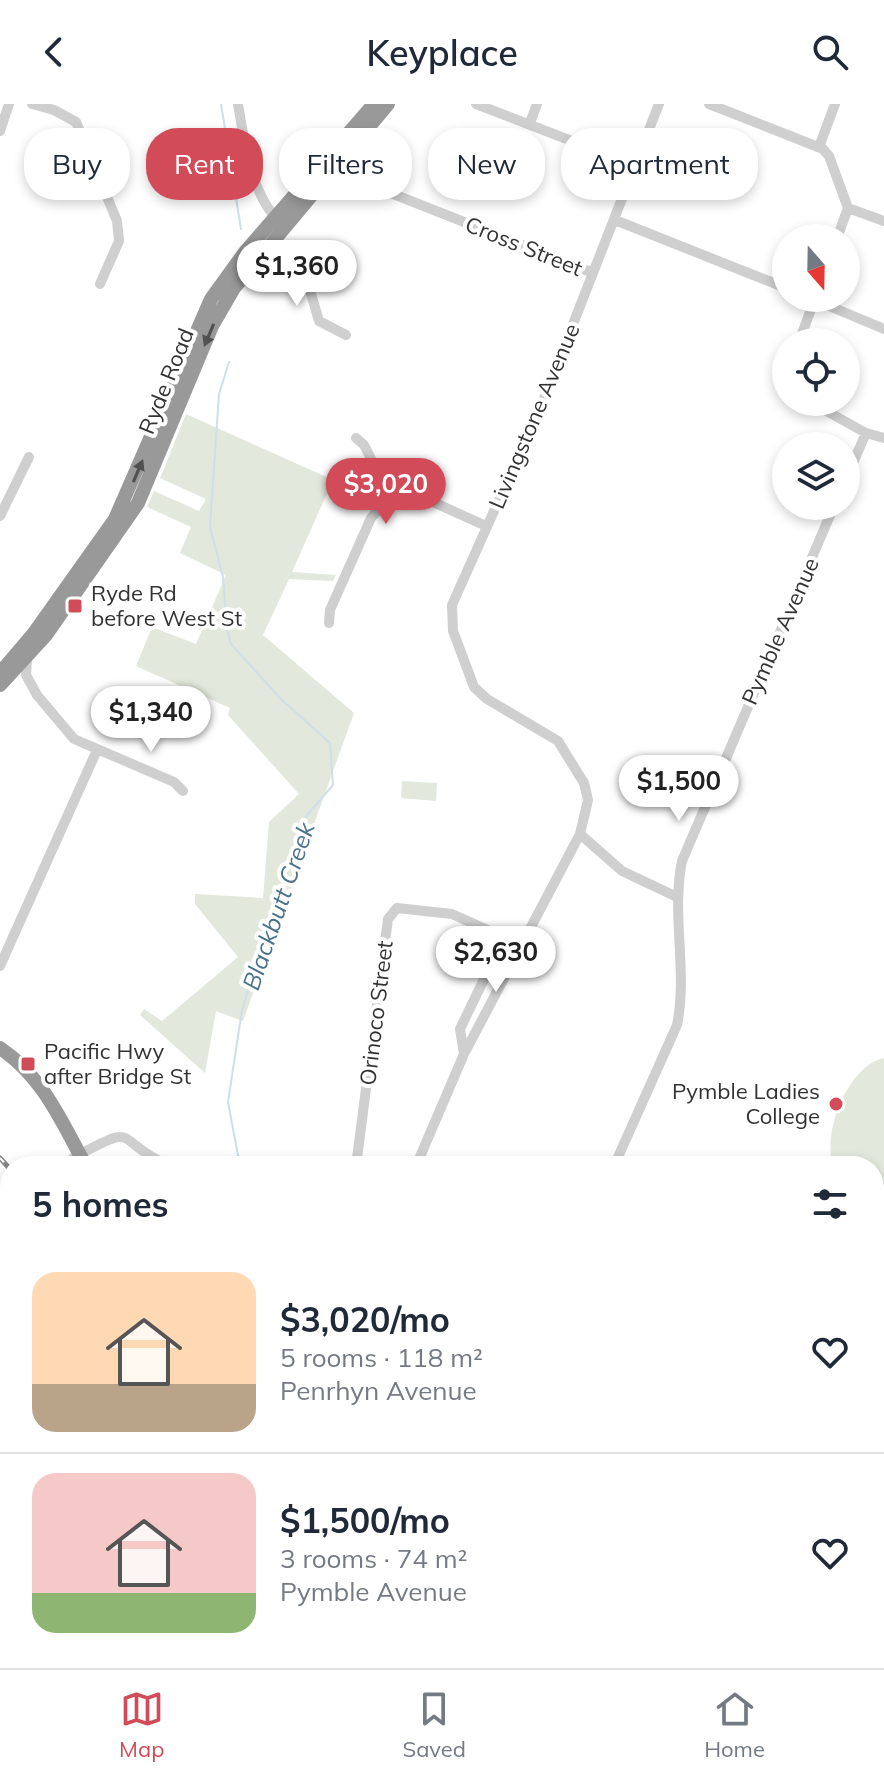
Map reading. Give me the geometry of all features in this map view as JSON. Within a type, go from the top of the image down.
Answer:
[{"type":"highway","name":"Ryde Road","points":[[357,128],[374,104]]},
{"type":"highway","name":"Ryde Road","points":[[365,128],[388,104]]},
{"type":"highway","name":"Ryde Road","points":[[2,679],[115,519],[206,310],[229,272],[299,200]]},
{"type":"highway","name":"Ryde Road","points":[[2,679],[27,660],[138,503],[212,326],[280,222]]},
{"type":"highway","points":[[0,1048],[36,1078],[76,1156]]},
{"type":"highway","points":[[0,1059],[38,1096],[76,1156]]},
{"type":"street","points":[[0,131],[9,104]]},
{"type":"street","points":[[32,104],[54,110],[76,122],[117,221],[119,241],[100,284]]},
{"type":"street","points":[[238,104],[243,135],[259,187],[280,222]]},
{"type":"street","points":[[476,104],[561,136]]},
{"type":"street","points":[[530,123],[537,104]]},
{"type":"street","name":"Livingstone Avenue","points":[[649,128],[659,104]]},
{"type":"street","points":[[709,104],[819,147],[829,156],[848,208],[842,224]]},
{"type":"street","points":[[819,147],[835,104]]},
{"type":"street","name":"Cross Street","points":[[412,200],[593,273]]},
{"type":"street","name":"Livingstone Avenue","points":[[420,1156],[464,1054],[580,834],[587,793],[565,751],[553,737],[481,694],[469,679],[453,631],[452,605],[541,406],[622,200]]},
{"type":"street","points":[[848,208],[884,221]]},
{"type":"street","points":[[615,220],[772,282]]},
{"type":"street","points":[[260,255],[303,276],[310,285],[319,321],[346,335]]},
{"type":"street","points":[[844,312],[884,329]]},
{"type":"street","points":[[835,416],[866,433],[884,438]]},
{"type":"street","points":[[860,447],[866,433]]},
{"type":"street","points":[[356,438],[364,445],[390,496]]},
{"type":"street","points":[[0,516],[29,457]]},
{"type":"street","points":[[329,623],[330,610],[371,518],[390,496],[413,493],[486,526]]},
{"type":"street","name":"Pymble Avenue","points":[[618,1156],[677,1025],[681,1000],[677,897],[682,861],[828,520]]},
{"type":"street","points":[[27,660],[26,675],[37,695],[74,739],[174,782],[183,791]]},
{"type":"street","points":[[2,679],[22,683],[37,695]]},
{"type":"street","points":[[0,966],[97,750]]},
{"type":"street","points":[[580,834],[622,871],[677,897]]},
{"type":"street","name":"Orinoco Street","points":[[357,1156],[388,919],[397,908],[452,914],[501,936],[499,948],[460,1029],[464,1054]]},
{"type":"street","points":[[86,1156],[117,1134],[125,1135],[148,1156]]},
{"type":"shaded area","points":[[186,414],[333,480],[292,572],[336,575],[333,581],[289,579],[263,635],[354,713],[243,1021],[216,1011],[205,1073],[140,1015],[144,1009],[162,1021],[238,957],[195,904],[195,894],[263,898],[269,822],[299,794],[228,715],[230,708],[136,666],[152,627],[196,644],[226,575],[180,553],[191,527],[147,507],[154,491],[199,511],[206,499],[160,478]]},
{"type":"shaded area","points":[[402,781],[437,783],[436,801],[401,798]]},
{"type":"shaded area","points":[[884,1058],[884,1156],[832,1156],[831,1136],[840,1103],[859,1074]]},
{"type":"waterway","name":"Blackbutt Creek","points":[[221,104],[241,229]]},
{"type":"waterway","name":"Blackbutt Creek","points":[[229,362],[219,394],[210,527],[223,577],[227,630],[231,644],[281,699],[330,743],[333,785],[301,822],[242,1010],[228,1102],[238,1156]]},
{"type":"place","name":"Ryde Rd before West St","points":[[75,606]]},
{"type":"place","name":"Pacific Hwy after Bridge St","points":[[28,1064]]},
{"type":"place","name":"Pymble Ladies College","points":[[836,1104]]}]
